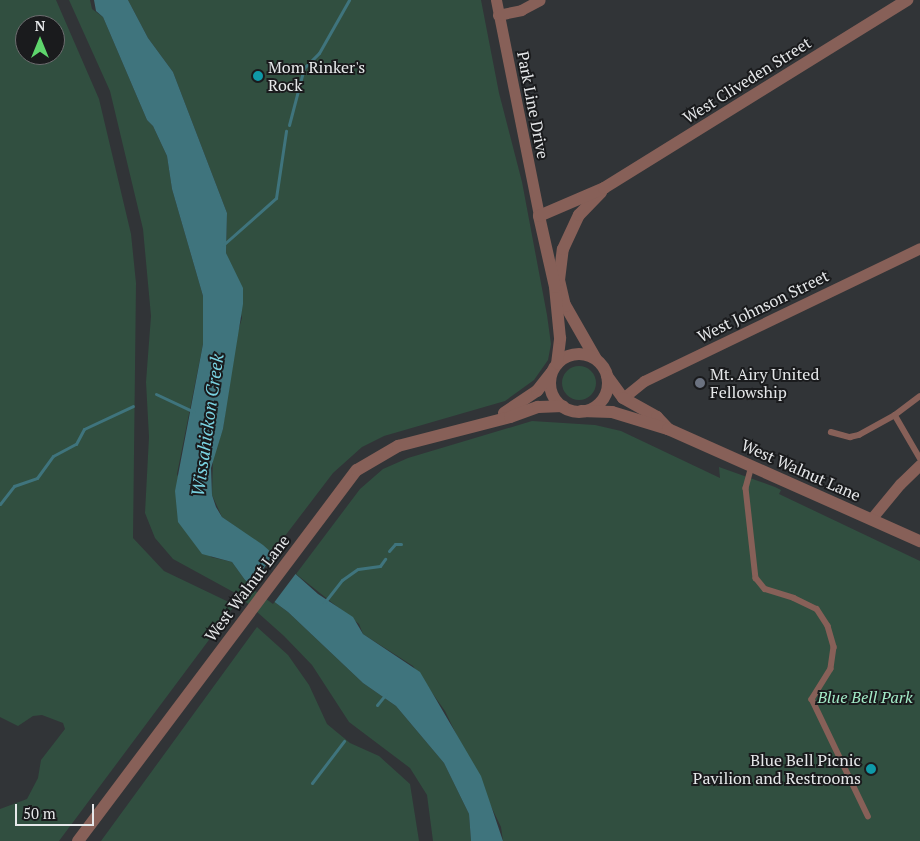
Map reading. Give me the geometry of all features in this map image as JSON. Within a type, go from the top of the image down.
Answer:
[{"type":"street","name":"Park Line Drive","points":[[496,0],[539,216]]},
{"type":"street","points":[[498,15],[521,10],[540,0]]},
{"type":"street","name":"West Cliveden Street","points":[[539,216],[604,188],[907,0]]},
{"type":"street","name":"West Cliveden Street","points":[[565,306],[560,272],[567,237],[579,215],[604,188]]},
{"type":"street","points":[[539,216],[555,287],[560,338],[550,387],[563,406],[581,411],[593,408],[602,400],[607,388],[607,376],[555,287]]},
{"type":"street","name":"West Johnson Street","points":[[623,398],[644,381],[920,248]]},
{"type":"street","points":[[555,367],[567,357],[580,354],[598,360]]},
{"type":"street","name":"West Walnut Lane","points":[[491,420],[532,395],[555,367]]},
{"type":"street","name":"West Walnut Lane","points":[[607,376],[623,398],[657,418],[668,429]]},
{"type":"street","name":"West Walnut Lane","points":[[78,841],[346,482],[367,463],[387,450],[491,420],[510,418],[545,405],[563,406]]},
{"type":"street","name":"West Walnut Lane","points":[[581,411],[612,412],[668,429],[920,541]]},
{"type":"street","points":[[871,519],[900,484],[920,465]]},
{"type":"lane","points":[[831,432],[850,437],[895,415],[920,396]]},
{"type":"lane","points":[[895,415],[920,458]]},
{"type":"lane","points":[[752,466],[746,488],[756,578],[770,592],[811,606],[828,626],[834,647],[831,669],[812,699],[868,816]]},
{"type":"green space","points":[[0,0],[56,0],[63,15],[15,15],[15,65],[65,65],[65,21],[99,99],[131,234],[136,283],[133,538],[164,571],[235,605],[59,841],[0,841],[0,809],[27,799],[38,778],[41,760],[65,729],[63,723],[42,715],[33,716],[18,726],[0,717]]},
{"type":"green space","points":[[69,0],[90,0],[92,9],[103,17],[147,120],[153,126],[167,156],[172,189],[203,296],[203,344],[177,474],[211,557],[232,562],[245,580],[288,612],[363,683],[396,706],[444,763],[469,814],[471,841],[433,841],[427,795],[410,768],[349,722],[312,665],[284,636],[237,594],[173,559],[155,538],[145,513],[149,437],[146,382],[151,316],[143,229],[110,91]]},
{"type":"green space","points":[[128,0],[481,0],[499,93],[522,182],[547,315],[551,344],[548,360],[534,380],[505,401],[384,436],[362,447],[333,473],[272,553],[222,517],[212,495],[213,457],[223,429],[233,348],[242,318],[226,253],[227,213],[173,72],[148,38]]},
{"type":"green space","points":[[579,366],[586,367],[591,371],[595,376],[595,390],[591,395],[586,399],[579,400],[572,399],[567,395],[563,390],[562,383],[563,376],[567,371],[572,367]]},
{"type":"green space","name":"Blue Bell Park","points":[[532,421],[595,425],[621,431],[720,478],[719,467],[775,487],[781,490],[779,494],[920,561],[920,841],[503,841],[501,827],[445,711],[413,666],[363,634],[359,624],[296,574],[360,489],[383,469],[408,458]]},
{"type":"green space","points":[[257,627],[288,655],[309,685],[327,724],[350,743],[379,756],[410,784],[419,841],[101,841]]},
{"type":"water","name":"Wissahickon Creek","points":[[94,0],[128,0],[148,38],[173,72],[227,213],[226,253],[243,288],[243,304],[223,429],[211,468],[212,495],[216,507],[222,517],[263,545],[318,594],[353,617],[363,634],[420,672],[481,776],[503,841],[471,841],[469,814],[444,763],[396,706],[363,683],[288,612],[245,580],[232,562],[202,554],[178,522],[175,491],[203,344],[203,296],[172,189],[167,156],[153,126],[147,120],[103,17],[96,11]]},
{"type":"pier","points":[[275,553],[297,572],[273,604],[250,587]]},
{"type":"waterway","points":[[289,125],[304,68],[319,53],[349,0]]},
{"type":"waterway","points":[[223,245],[276,198],[286,131]]},
{"type":"waterway","name":"Wissahickon Creek","points":[[156,394],[194,412]]},
{"type":"waterway","points":[[0,504],[14,486],[37,478],[53,456],[76,444],[84,429],[133,406]]},
{"type":"waterway","points":[[389,551],[395,544],[401,544]]},
{"type":"waterway","points":[[324,603],[342,580],[358,569],[380,566],[385,559]]},
{"type":"waterway","points":[[377,705],[386,694]]},
{"type":"waterway","points":[[312,783],[344,741]]},
{"type":"place","name":"Mom Rinker's Rock","points":[[258,76]]},
{"type":"place","name":"Mt. Airy United Fellowship","points":[[700,383]]},
{"type":"place","name":"Blue Bell Picnic Pavilion and Restrooms","points":[[871,769]]}]
